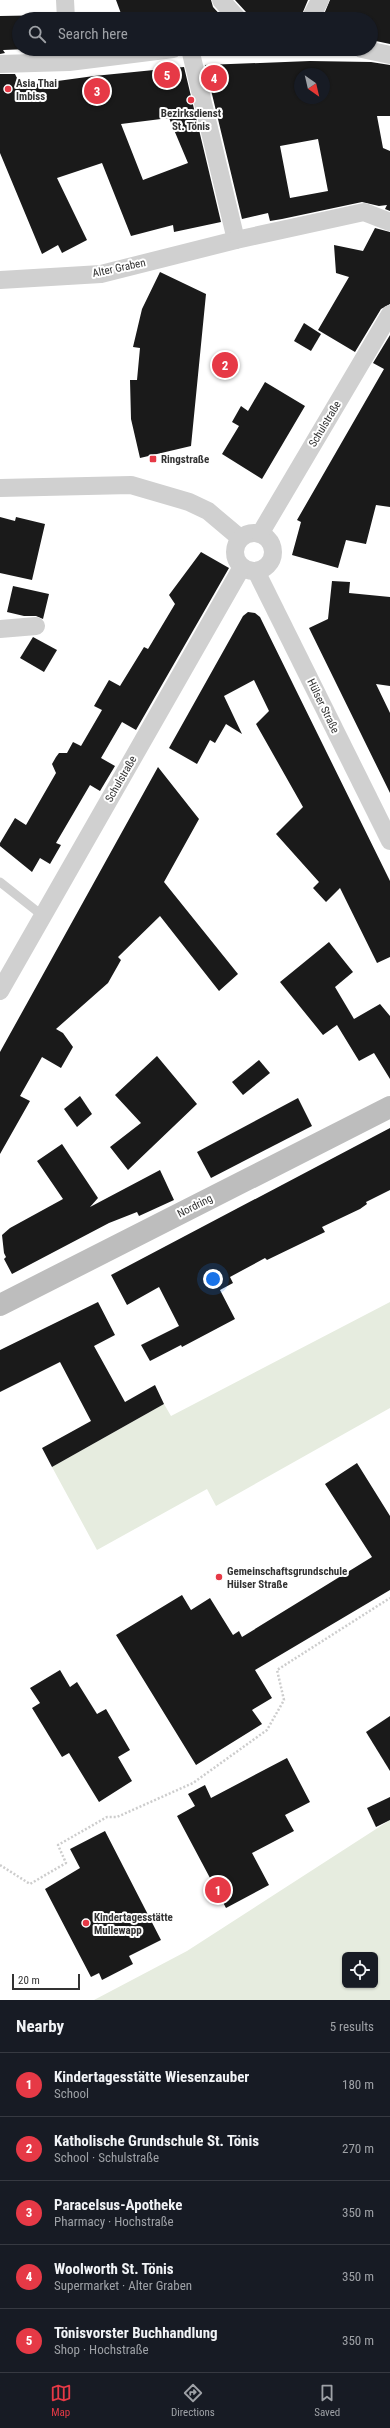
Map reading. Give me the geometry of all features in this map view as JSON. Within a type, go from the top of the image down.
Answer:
[{"type":"main road","name":"Nordring","points":[[0,1305],[390,1107]]},
{"type":"street","points":[[65,0],[66,12]]},
{"type":"street","points":[[221,0],[232,12]]},
{"type":"street","points":[[314,12],[320,0]]},
{"type":"street","points":[[378,52],[390,55]]},
{"type":"street","points":[[0,64],[61,56]]},
{"type":"street","points":[[192,56],[236,240]]},
{"type":"street","name":"Alter Graben","points":[[0,280],[101,274],[236,240],[364,212],[390,222]]},
{"type":"street","name":"Schulstraße","points":[[260,534],[390,314]]},
{"type":"street","points":[[0,488],[131,485],[189,502],[208,511],[240,538]]},
{"type":"street","points":[[250,533],[260,534],[270,541],[272,553],[268,565],[249,569],[235,556],[236,543],[240,538],[250,533]]},
{"type":"street","name":"Schulstraße","points":[[0,991],[249,569]]},
{"type":"street","name":"Hülser Straße","points":[[249,569],[390,841]]},
{"type":"street","points":[[0,629],[36,626]]},
{"type":"lane","points":[[0,882],[43,916]]},
{"type":"path","points":[[0,1865],[30,1884],[66,1863],[58,1845],[108,1817],[116,1817],[193,1783],[267,1730],[284,1700],[277,1670],[390,1598]]},
{"type":"shaded area","points":[[390,1302],[390,1408],[216,1506],[207,1489],[97,1550],[52,1467],[164,1404],[171,1416]]},
{"type":"shaded area","points":[[390,1820],[390,2000],[94,2000],[187,1951]]},
{"type":"building","points":[[116,0],[211,0],[213,7],[218,12],[120,12]]},
{"type":"building","points":[[235,0],[308,0],[303,12],[246,12]]},
{"type":"building","points":[[330,0],[390,0],[390,44],[378,41],[378,12],[325,12]]},
{"type":"building","points":[[0,16],[12,16],[12,50],[3,50],[5,53],[0,54]]},
{"type":"building","points":[[310,61],[371,62],[390,65],[390,116],[377,116],[383,148],[390,151],[390,211],[385,209],[387,205],[379,206],[362,202],[270,221],[268,213],[242,219],[205,65]],"holes":[[[318,139],[328,191],[290,198],[280,146]]]},
{"type":"building","points":[[184,67],[221,222],[174,232],[173,225],[131,236],[102,163],[57,178],[87,240],[62,253],[58,245],[42,254],[0,153],[0,74],[15,74],[21,86],[94,76]],"holes":[[[169,118],[188,163],[143,180],[121,124]]]},
{"type":"building","points":[[375,228],[390,232],[390,304],[381,309],[355,352],[318,330],[349,277],[336,273],[334,245],[363,251]]},
{"type":"building","points":[[160,272],[206,294],[191,446],[140,458],[131,419],[130,380],[137,380],[140,348],[133,347],[142,309]]},
{"type":"building","points":[[304,323],[321,334],[311,351],[294,341]]},
{"type":"building","points":[[390,335],[390,507],[376,505],[366,544],[346,540],[338,568],[292,555],[301,522],[297,520],[384,369],[373,363]]},
{"type":"building","points":[[265,382],[305,406],[262,479],[222,454],[239,426],[232,422],[241,406],[248,411]]},
{"type":"building","points":[[0,517],[15,521],[16,517],[45,524],[32,580],[0,573]]},
{"type":"building","points":[[201,552],[229,568],[136,730],[122,722],[101,758],[115,766],[100,791],[90,785],[56,843],[61,845],[50,864],[40,858],[32,872],[0,846],[0,843],[15,818],[26,825],[56,773],[52,764],[59,753],[67,753],[73,742],[81,746],[102,710],[94,706],[109,680],[120,686],[144,647],[148,649],[175,604],[169,595]]},
{"type":"building","points":[[332,581],[350,582],[349,593],[390,597],[390,686],[376,684],[390,713],[390,793],[309,628],[328,619]]},
{"type":"building","points":[[13,586],[49,594],[43,619],[36,616],[24,616],[7,612]]},
{"type":"building","points":[[248,612],[255,613],[260,617],[390,881],[390,957],[377,963],[340,888],[326,902],[313,888],[319,882],[276,834],[303,807],[256,724],[269,711],[254,680],[224,696],[242,734],[226,724],[215,743],[210,740],[197,764],[169,748],[243,616]]},
{"type":"building","points":[[33,637],[57,650],[44,672],[20,658]]},
{"type":"building","points":[[158,767],[199,819],[164,882],[238,974],[219,991],[160,916],[118,957],[121,960],[108,983],[56,1029],[63,1033],[73,1047],[61,1068],[42,1057],[20,1096],[30,1101],[0,1154],[0,1052]]},
{"type":"building","points":[[329,942],[353,972],[335,987],[354,1019],[380,1004],[390,1016],[390,1079],[374,1053],[359,1061],[337,1025],[323,1035],[280,982]]},
{"type":"building","points":[[157,1056],[197,1104],[128,1170],[110,1147],[141,1123],[115,1095]]},
{"type":"building","points":[[259,1060],[270,1073],[243,1095],[232,1082]]},
{"type":"building","points":[[80,1096],[92,1114],[77,1127],[64,1109]]},
{"type":"building","points":[[298,1098],[312,1126],[211,1178],[197,1152]]},
{"type":"building","points":[[390,1128],[390,1190],[366,1202],[367,1204],[360,1209],[322,1227],[325,1232],[267,1260],[265,1258],[230,1277],[233,1283],[220,1290],[235,1319],[182,1347],[181,1345],[150,1361],[141,1345],[179,1326],[159,1287],[127,1305],[111,1275]]},
{"type":"building","points":[[62,1144],[98,1198],[90,1207],[160,1170],[174,1200],[139,1216],[137,1212],[109,1223],[12,1274],[4,1259],[6,1257],[4,1253],[2,1235],[10,1228],[63,1199],[37,1161]]},
{"type":"building","points":[[98,1302],[115,1335],[94,1346],[125,1402],[155,1385],[164,1404],[52,1467],[42,1448],[91,1421],[60,1362],[0,1392],[0,1350]]},
{"type":"building","points":[[357,1463],[390,1516],[390,1590],[255,1670],[272,1698],[252,1710],[262,1724],[196,1765],[116,1635],[182,1595],[191,1610],[210,1598],[233,1635],[239,1631],[242,1637],[372,1557],[325,1484]]},
{"type":"building","points":[[60,1670],[70,1687],[77,1682],[97,1714],[106,1709],[130,1750],[118,1757],[132,1781],[99,1802],[69,1753],[62,1757],[32,1708],[40,1703],[30,1688]]},
{"type":"building","points":[[390,1716],[390,1771],[366,1732]]},
{"type":"building","points":[[287,1758],[310,1802],[285,1815],[294,1831],[252,1853],[269,1885],[226,1908],[177,1816],[195,1806],[188,1794],[205,1785],[211,1798]]},
{"type":"building","points":[[390,1797],[390,1820],[376,1827],[367,1808]]},
{"type":"building","points":[[105,1831],[161,1940],[129,1956],[133,1964],[102,1980],[99,1973],[91,1977],[45,1889],[80,1868],[70,1849]]},
{"type":"place","name":"Tönisvorster Buchhandlung","points":[[167,75]]},
{"type":"place","name":"Woolworth St. Tönis","points":[[214,78]]},
{"type":"place","name":"Asia Thai Imbiss","points":[[8,89]]},
{"type":"place","name":"Paracelsus-Apotheke","points":[[97,91]]},
{"type":"place","name":"Bezirksdienst St. Tönis","points":[[191,100]]},
{"type":"place","name":"Katholische Grundschule St. Tönis","points":[[225,365]]},
{"type":"place","name":"Ringstraße","points":[[153,459]]},
{"type":"place","name":"Gemeinschaftsgrundschule Hülser Straße","points":[[219,1577]]},
{"type":"place","name":"Kindertagesstätte Wiesenzauber","points":[[218,1890]]},
{"type":"place","name":"Kindertagesstätte Mullewapp","points":[[86,1923]]}]
